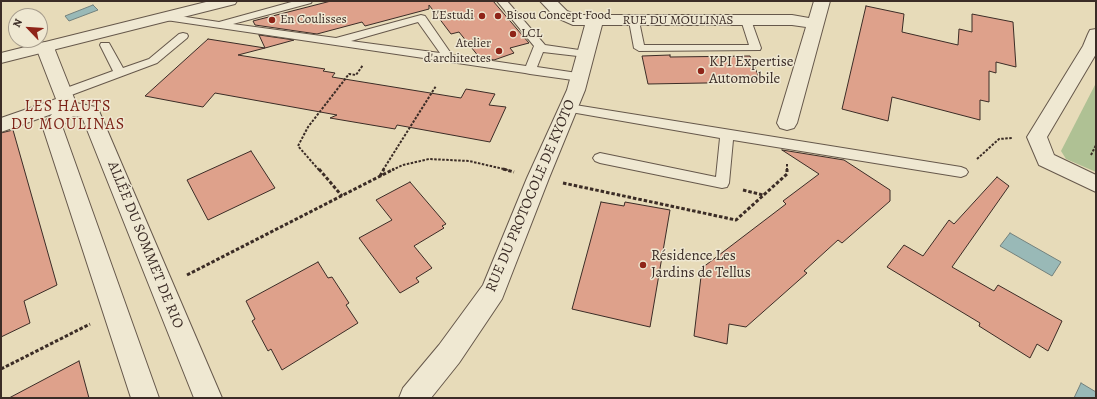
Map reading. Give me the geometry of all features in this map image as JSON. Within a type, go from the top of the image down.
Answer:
[{"type":"street","points":[[1,50],[206,1]]},
{"type":"street","points":[[48,47],[229,1]]},
{"type":"street","name":"RUE DU MOULINAS","points":[[548,1],[561,14],[573,20],[792,20],[815,24]]},
{"type":"street","points":[[787,123],[822,1]]},
{"type":"street","name":"RUE DU PROTOCOLE DE KYOTO","points":[[413,398],[449,354],[493,291],[538,178],[569,108],[580,77],[595,20]]},
{"type":"street","points":[[1096,34],[1092,46],[1037,137],[1046,160],[1096,184]]},
{"type":"street","points":[[1,58],[43,48]]},
{"type":"street","points":[[47,48],[46,50],[66,102]]},
{"type":"street","points":[[1,124],[66,102]]},
{"type":"street","points":[[66,102],[52,125],[145,398]]},
{"type":"street","name":"ALLÉE DU SOMMET DE RIO","points":[[66,102],[89,111],[208,398]]},
{"type":"lane","points":[[217,25],[308,1]]},
{"type":"lane","points":[[502,1],[540,46],[530,71]]},
{"type":"lane","points":[[166,17],[530,71],[580,77]]},
{"type":"lane","points":[[333,42],[421,18],[449,59]]},
{"type":"lane","points":[[634,21],[639,48],[756,48],[746,20]]},
{"type":"lane","points":[[66,102],[120,74],[153,61],[183,36]]},
{"type":"lane","points":[[105,46],[120,74]]},
{"type":"lane","points":[[539,48],[586,54]]},
{"type":"lane","points":[[569,108],[961,172]]},
{"type":"lane","points":[[600,158],[722,183],[727,135]]},
{"type":"path","points":[[342,196],[298,146],[308,127],[349,74],[356,75],[367,61]]},
{"type":"path","points":[[380,177],[436,86]]},
{"type":"path","points":[[961,172],[999,139],[1037,137]]},
{"type":"path","points":[[1096,145],[1090,156],[1096,158]]},
{"type":"path","points":[[162,288],[403,165],[429,159],[469,161],[538,178]]},
{"type":"path","points":[[736,189],[764,195]]},
{"type":"path","points":[[1,369],[115,311]]},
{"type":"green space","points":[[1096,83],[1096,172],[1066,159],[1061,151]]},
{"type":"water","points":[[93,5],[98,10],[69,21],[65,16]]},
{"type":"water","points":[[1010,233],[1061,262],[1052,276],[1000,246]]},
{"type":"water","points":[[1081,383],[1096,392],[1096,398],[1074,398]]},
{"type":"building","points":[[331,1],[493,1],[529,43],[510,48],[514,53],[494,60],[479,57],[459,32],[451,34],[429,5],[429,9],[365,26],[362,22],[317,34],[255,25],[253,21]]},
{"type":"building","points":[[866,6],[904,14],[902,32],[958,45],[959,29],[972,32],[972,14],[1013,22],[1016,67],[996,62],[996,73],[989,71],[989,102],[980,100],[980,120],[892,97],[888,121],[842,109]]},
{"type":"building","points":[[259,35],[294,40],[265,48]]},
{"type":"building","points":[[208,39],[265,48],[238,55],[325,69],[323,71],[335,73],[332,77],[461,98],[466,89],[495,94],[489,105],[506,107],[490,142],[397,125],[395,129],[330,118],[337,115],[215,93],[203,107],[145,96]]},
{"type":"building","name":"KPI Expertise Automobile","points":[[670,55],[670,57],[750,56],[761,82],[648,84],[642,56]]},
{"type":"building","points":[[13,130],[57,285],[24,301],[30,323],[1,337],[1,133]]},
{"type":"building","points":[[782,150],[844,160],[890,190],[890,201],[842,243],[838,240],[804,271],[807,273],[746,327],[729,324],[727,344],[694,336],[702,268],[786,204],[783,201],[819,174]]},
{"type":"building","points":[[251,151],[275,188],[208,220],[187,180]]},
{"type":"building","points":[[997,177],[1009,186],[952,267],[994,291],[998,285],[1062,321],[1048,351],[1037,344],[1030,358],[979,326],[980,323],[887,267],[904,245],[923,256],[949,220],[954,224]]},
{"type":"building","points":[[410,182],[446,224],[442,226],[444,228],[414,246],[432,268],[416,278],[419,282],[400,293],[359,238],[392,220],[376,200]]},
{"type":"building","name":"Résidence Les Jardins de Tellus","points":[[601,202],[624,206],[625,202],[670,210],[650,327],[572,309]]},
{"type":"building","points":[[318,262],[328,278],[332,277],[349,303],[346,305],[358,323],[282,370],[271,349],[268,351],[252,321],[255,319],[246,301]]},
{"type":"building","points":[[79,361],[89,398],[9,398]]},
{"type":"place","name":"L'Estudi","points":[[482,16]]},
{"type":"place","name":"Bisou Concept Food","points":[[498,16]]},
{"type":"place","name":"En Coulisses","points":[[272,20]]},
{"type":"place","name":"LCL","points":[[513,34]]},
{"type":"place","name":"Atelier d'architectes","points":[[499,51]]},
{"type":"place","name":"KPI Expertise Automobile","points":[[701,71]]},
{"type":"place","name":"Résidence Les Jardins de Tellus","points":[[643,265]]},
{"type":"district","name":"LES HAUTS DU MOULINAS","points":[[68,116]]}]
